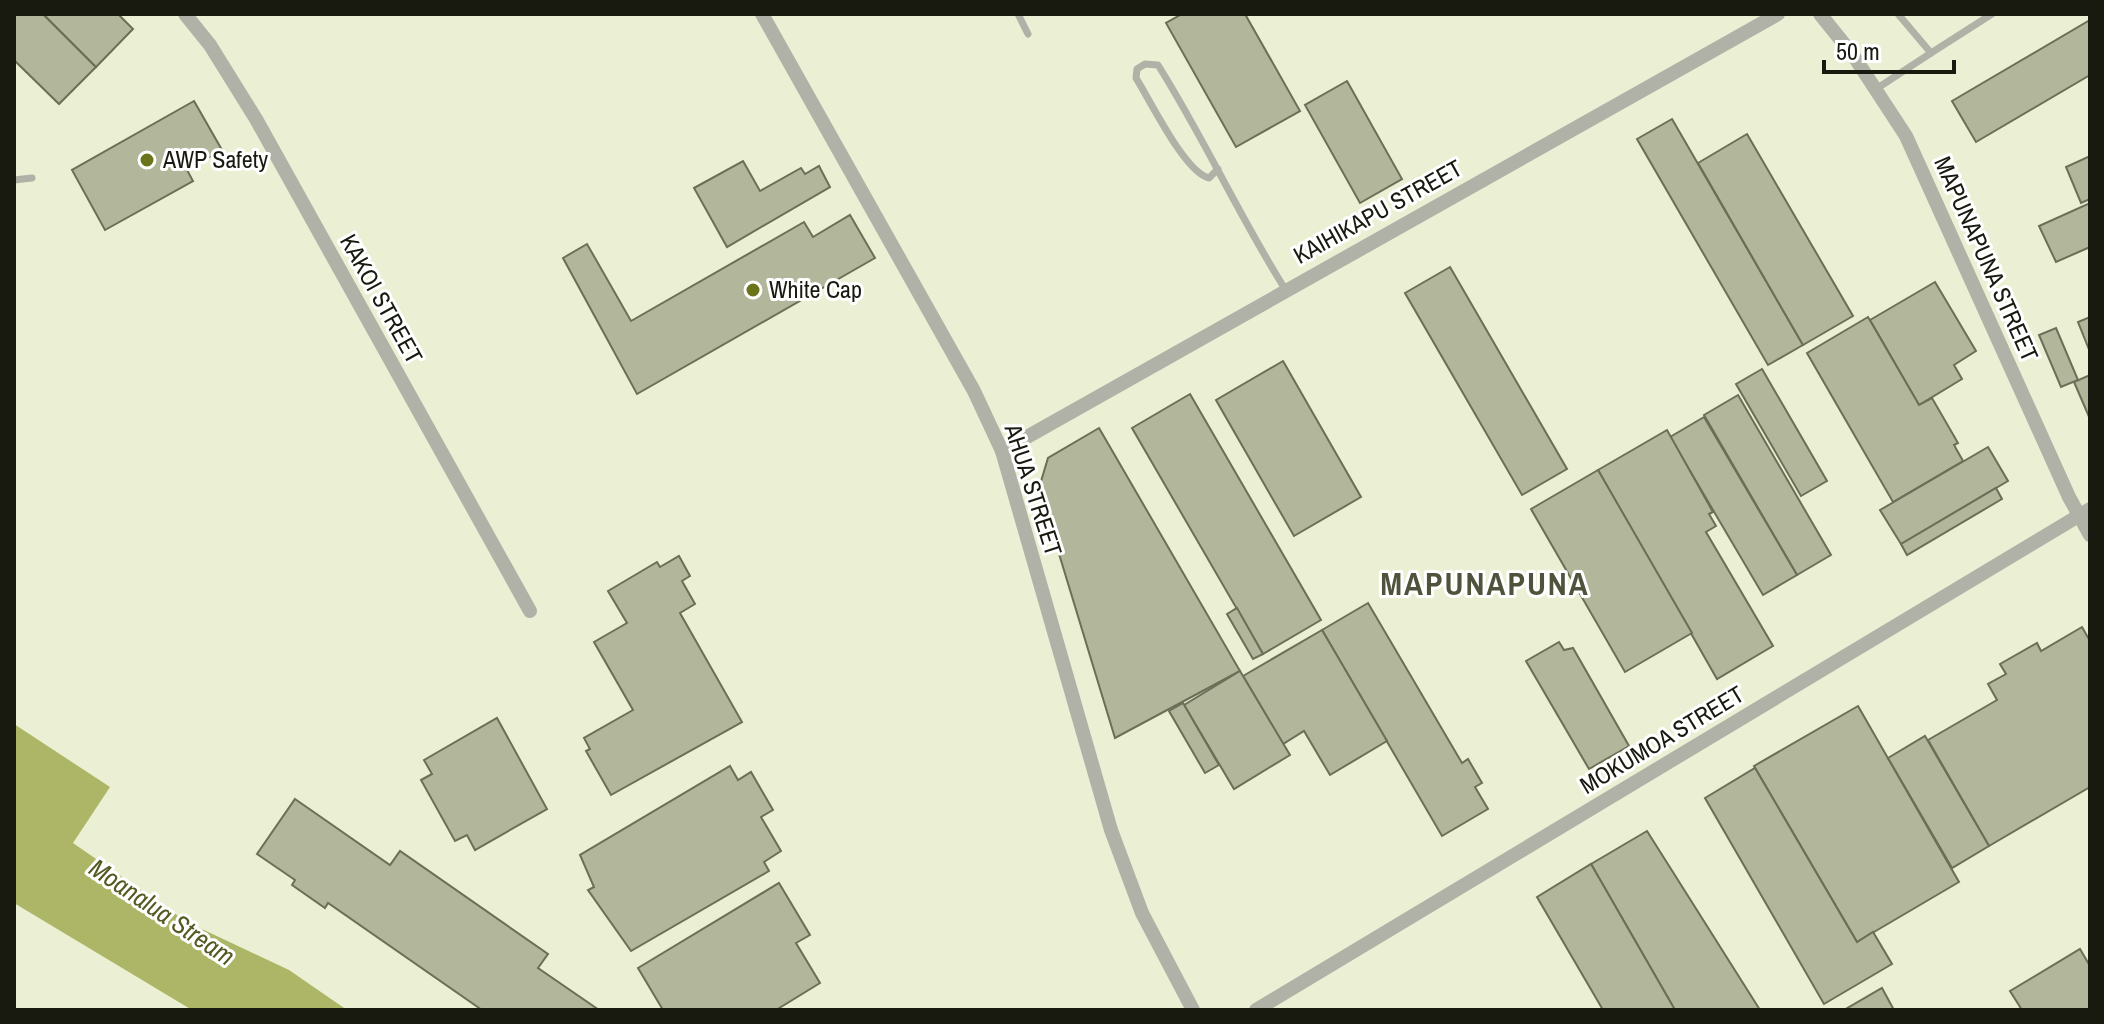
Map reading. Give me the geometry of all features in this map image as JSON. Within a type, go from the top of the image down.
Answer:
[{"type":"street","name":"KAKOI STREET","points":[[185,14],[210,45],[256,119],[530,611]]},
{"type":"street","name":"AHUA STREET","points":[[762,14],[974,391],[1002,451],[1111,830],[1142,913],[1193,1010]]},
{"type":"street","name":"KAIHIKAPU STREET","points":[[1002,451],[1778,14]]},
{"type":"street","name":"MAPUNAPUNA STREET","points":[[1820,14],[1876,89],[1906,136],[2085,512],[2090,535]]},
{"type":"street","name":"MOKUMOA STREET","points":[[1256,1010],[2085,512]]},
{"type":"lane","points":[[1018,14],[1028,34]]},
{"type":"lane","points":[[1898,14],[1931,53]]},
{"type":"lane","points":[[1876,89],[1992,14]]},
{"type":"lane","points":[[1218,169],[1209,178],[1200,177],[1136,78],[1137,69],[1145,64],[1158,65],[1218,169],[1245,225],[1285,289]]},
{"type":"lane","points":[[14,180],[32,178]]},
{"type":"water","name":"Moanalua Stream","points":[[14,724],[110,787],[73,843],[187,922],[289,970],[347,1010],[192,1010],[14,903]]},
{"type":"building","points":[[14,14],[43,14],[96,67],[59,104],[14,60]]},
{"type":"building","points":[[43,14],[118,14],[133,29],[96,67]]},
{"type":"building","points":[[1182,14],[1245,14],[1300,111],[1236,147],[1166,23]]},
{"type":"building","points":[[2090,20],[2090,75],[1976,142],[1952,101]]},
{"type":"building","points":[[1347,81],[1402,179],[1360,203],[1305,105]]},
{"type":"building","name":"AWP Safety","points":[[194,101],[222,150],[187,170],[193,181],[105,230],[72,170]]},
{"type":"building","points":[[1672,119],[1803,345],[1768,365],[1637,139]]},
{"type":"building","points":[[1747,134],[1853,316],[1803,345],[1698,163]]},
{"type":"building","points":[[2090,156],[2090,199],[2081,203],[2066,167]]},
{"type":"building","name":"White Cap","points":[[743,161],[760,191],[801,168],[805,174],[819,166],[830,187],[727,247],[694,188]]},
{"type":"building","points":[[2090,203],[2090,247],[2056,262],[2039,226]]},
{"type":"building","name":"White Cap","points":[[850,215],[875,258],[637,394],[563,258],[587,244],[631,321],[804,222],[813,237]]},
{"type":"building","points":[[1450,267],[1567,469],[1522,495],[1405,293]]},
{"type":"building","points":[[1935,282],[1976,351],[1954,365],[1962,379],[1919,405],[1870,320]]},
{"type":"building","points":[[1868,317],[1919,405],[1932,398],[1958,443],[1954,445],[1963,461],[1893,502],[1807,353]]},
{"type":"building","points":[[2090,317],[2090,352],[2078,322]]},
{"type":"building","points":[[2056,328],[2078,380],[2061,387],[2039,335]]},
{"type":"building","points":[[1283,361],[1361,497],[1294,536],[1216,400]]},
{"type":"building","points":[[1762,369],[1827,481],[1801,496],[1736,384]]},
{"type":"building","points":[[2090,375],[2090,419],[2074,382]]},
{"type":"building","points":[[1190,394],[1321,620],[1263,654],[1132,428]]},
{"type":"building","points":[[1738,395],[1831,555],[1797,575],[1704,415]]},
{"type":"building","points":[[1704,417],[1797,575],[1763,595],[1670,437]]},
{"type":"building","points":[[1099,428],[1240,671],[1115,738],[1039,488],[1048,458]]},
{"type":"building","points":[[1667,430],[1713,512],[1709,514],[1716,526],[1706,532],[1773,646],[1717,679],[1598,470]]},
{"type":"building","points":[[1988,447],[2008,481],[1901,544],[1880,510]]},
{"type":"building","points":[[1598,470],[1692,633],[1625,672],[1531,509]]},
{"type":"building","points":[[1996,488],[2002,499],[1907,555],[1901,544]]},
{"type":"building","points":[[679,556],[690,576],[682,581],[695,604],[680,613],[742,722],[611,795],[586,751],[590,749],[584,738],[633,710],[594,642],[627,623],[608,591],[657,562],[660,567]]},
{"type":"building","points":[[1368,603],[1462,763],[1468,759],[1482,783],[1475,787],[1488,809],[1442,836],[1322,630]]},
{"type":"building","points":[[1237,608],[1263,654],[1253,659],[1227,614]]},
{"type":"building","points":[[2082,627],[2090,641],[2090,787],[1989,846],[1928,740],[1997,700],[1988,684],[2006,674],[2000,664],[2037,643],[2041,651]]},
{"type":"building","points":[[1322,630],[1387,741],[1330,775],[1304,731],[1283,744],[1243,676]]},
{"type":"building","points":[[1559,642],[1564,650],[1573,648],[1629,746],[1589,769],[1526,661]]},
{"type":"building","points":[[1240,671],[1290,755],[1234,789],[1184,705]]},
{"type":"building","points":[[1183,703],[1219,765],[1205,773],[1169,711]]},
{"type":"building","points":[[1858,706],[1959,882],[1857,942],[1754,766]]},
{"type":"building","points":[[497,718],[547,809],[475,850],[467,835],[455,841],[421,780],[432,774],[424,760]]},
{"type":"building","points":[[1925,736],[1989,846],[1952,868],[1888,758]]},
{"type":"building","points":[[730,766],[738,780],[751,772],[773,810],[761,817],[781,851],[764,862],[769,871],[631,951],[588,890],[594,887],[580,855]]},
{"type":"building","points":[[1755,768],[1857,942],[1873,932],[1892,964],[1824,1004],[1705,798]]},
{"type":"building","points":[[295,799],[390,865],[400,851],[548,954],[538,968],[599,1010],[482,1010],[328,903],[325,908],[292,885],[295,880],[257,854]]},
{"type":"building","points":[[1647,831],[1760,1010],[1675,1010],[1591,864]]},
{"type":"building","points":[[1591,864],[1675,1010],[1603,1010],[1537,897]]},
{"type":"building","points":[[779,883],[810,935],[796,943],[820,983],[776,1010],[663,1010],[638,968]]},
{"type":"building","points":[[2080,949],[2090,966],[2090,1010],[2022,1010],[2010,991]]},
{"type":"building","points":[[1882,988],[1894,1010],[1844,1010]]},
{"type":"place","name":"AWP Safety","points":[[147,160]]},
{"type":"place","name":"White Cap","points":[[753,290]]},
{"type":"district","name":"MAPUNAPUNA","points":[[1485,584]]}]
